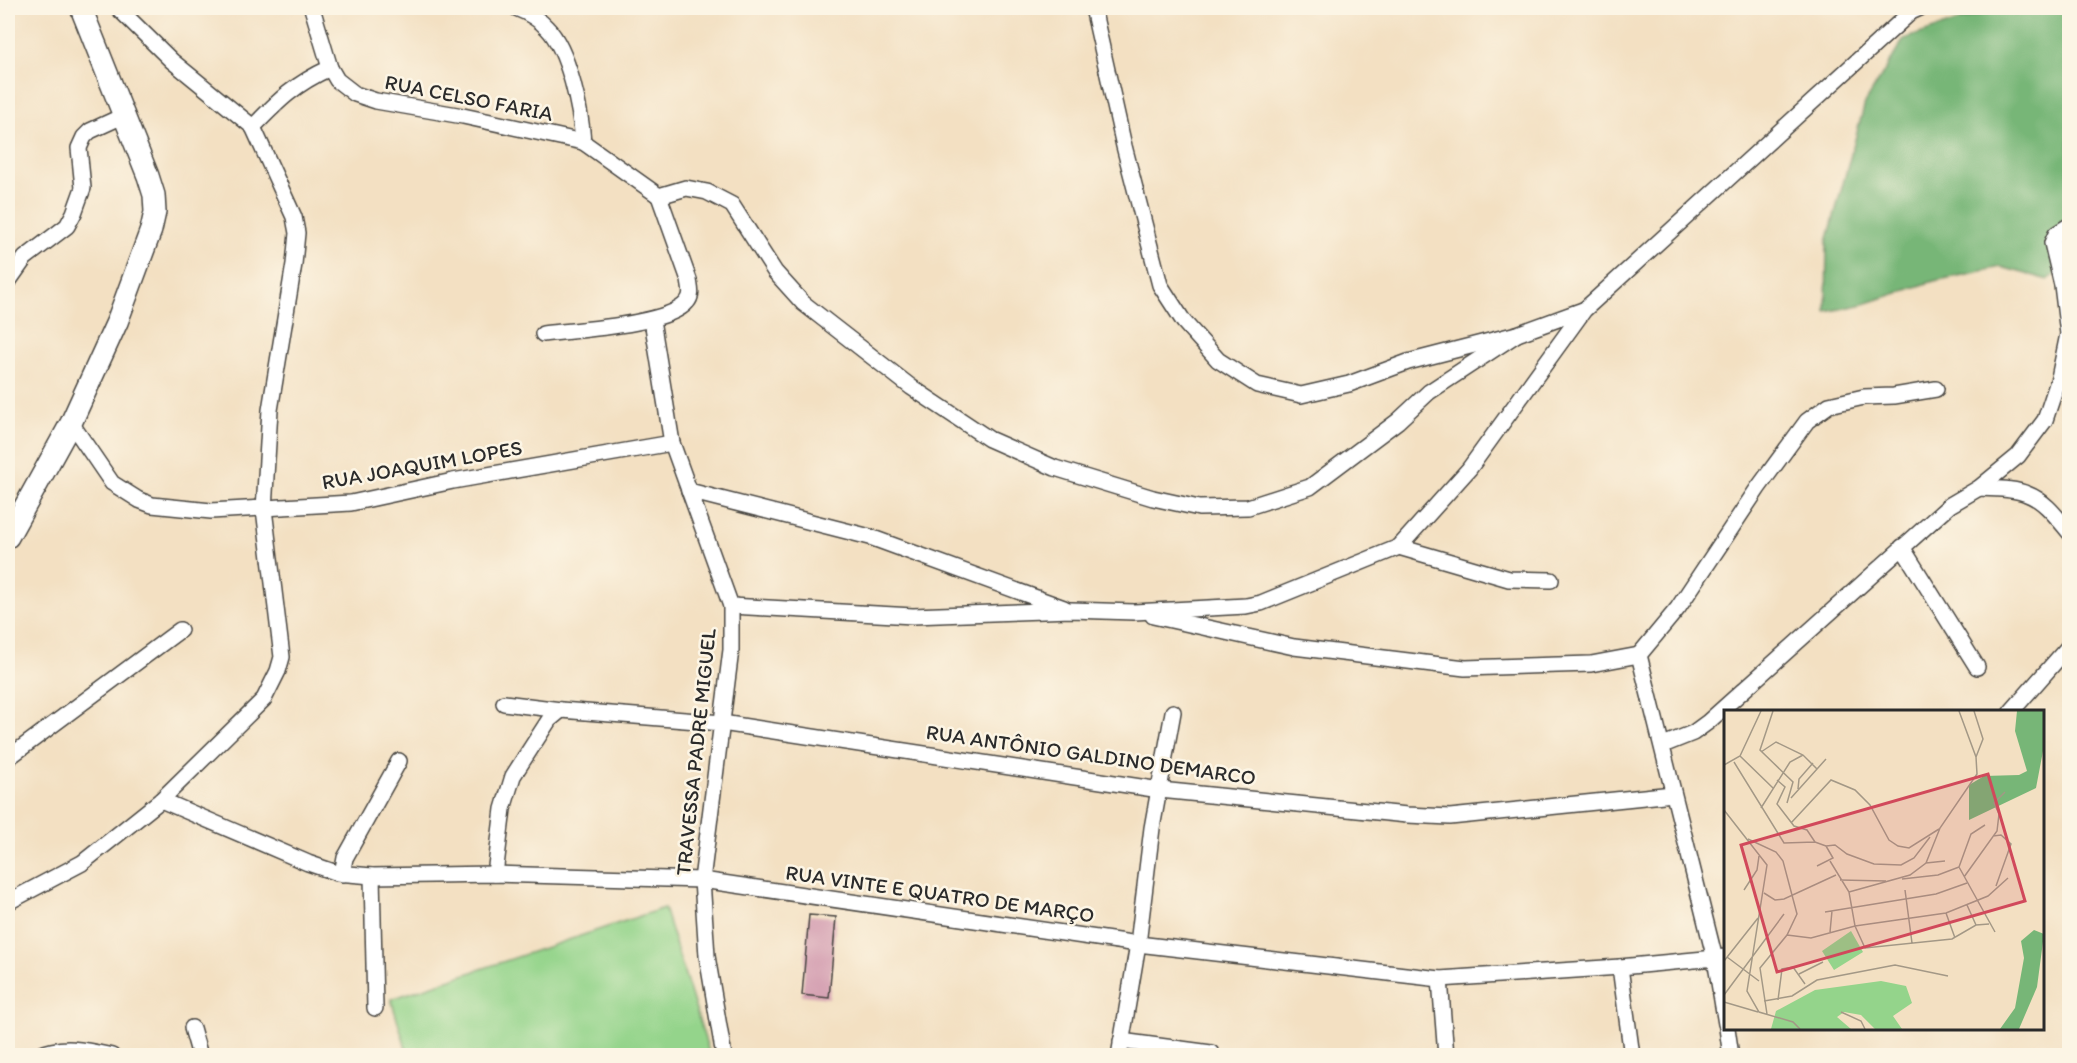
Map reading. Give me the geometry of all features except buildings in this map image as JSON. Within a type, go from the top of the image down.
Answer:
[{"type":"main road","points":[[8,537],[71,423],[117,321],[151,230],[155,212],[154,195],[125,115],[81,8]]},
{"type":"street","points":[[8,902],[82,863],[161,800],[264,699],[278,671],[282,657],[264,508],[270,410],[294,264],[297,233],[294,217],[253,127],[172,61],[118,8]]},
{"type":"street","name":"RUA CELSO FARIA","points":[[312,8],[330,68],[337,80],[356,94],[375,101],[463,116],[583,142],[659,196]]},
{"type":"street","points":[[516,8],[547,27],[559,45],[578,100],[583,142]]},
{"type":"street","points":[[1093,8],[1124,146],[1160,285],[1184,322],[1218,360],[1257,386],[1301,395],[1349,384],[1408,362],[1517,334],[1584,309]]},
{"type":"street","points":[[731,606],[913,616],[1071,610],[1134,612],[1246,606],[1261,603],[1399,547],[1468,469],[1584,309],[1911,12],[1920,8]]},
{"type":"street","points":[[253,127],[283,97],[306,79],[330,68]]},
{"type":"street","points":[[8,282],[25,258],[67,226],[74,213],[83,188],[79,148],[84,137],[90,131],[125,115]]},
{"type":"street","points":[[543,334],[651,320],[681,308],[691,294],[689,280],[659,196],[686,188],[706,192],[732,205],[775,272],[803,303],[911,387],[989,439],[1055,468],[1153,498],[1199,507],[1248,507],[1310,487],[1398,421],[1429,392],[1517,334]]},
{"type":"street","points":[[1663,746],[1693,733],[1708,722],[1950,505],[1979,488],[2018,456],[2045,420],[2059,378],[2068,334],[2062,285],[2052,243],[2056,234],[2070,225]]},
{"type":"street","name":"TRAVESSA PADRE MIGUEL","points":[[651,320],[672,443],[731,606],[731,650],[702,880],[707,956],[724,1056]]},
{"type":"street","points":[[1134,612],[1294,647],[1465,668],[1591,664],[1639,655],[1678,608],[1758,488],[1807,421],[1829,405],[1864,397],[1894,396],[1936,389]]},
{"type":"street","name":"RUA JOAQUIM LOPES","points":[[71,423],[112,483],[139,500],[152,505],[211,511],[351,503],[453,481],[672,443]]},
{"type":"street","points":[[1979,488],[2026,493],[2045,506],[2070,533]]},
{"type":"street","points":[[690,491],[870,537],[1071,610]]},
{"type":"street","points":[[1399,547],[1509,579],[1551,580]]},
{"type":"street","points":[[1902,547],[1977,667]]},
{"type":"street","points":[[8,758],[180,630]]},
{"type":"street","points":[[2013,710],[2070,645]]},
{"type":"street","points":[[1639,655],[1673,794],[1720,958],[1724,1003]]},
{"type":"street","name":"RUA ANTÔNIO GALDINO DEMARCO","points":[[504,703],[722,723],[1160,790],[1435,817],[1673,794]]},
{"type":"street","points":[[495,873],[503,809],[510,783],[549,720],[561,710]]},
{"type":"street","points":[[1173,712],[1152,828],[1138,944],[1120,1048],[1211,1053]]},
{"type":"street","points":[[340,874],[345,858],[399,761]]},
{"type":"street","name":"RUA VINTE E QUATRO DE MARÇO","points":[[161,800],[308,863],[340,874],[372,876],[495,873],[702,880],[1138,944],[1440,979],[1720,958]]},
{"type":"street","points":[[372,876],[375,1008]]},
{"type":"street","points":[[1620,967],[1632,1056]]},
{"type":"street","points":[[1440,979],[1446,1056]]},
{"type":"street","points":[[192,1028],[200,1056]]},
{"type":"street","points":[[1727,1030],[1731,1056]]},
{"type":"street","points":[[37,1056],[60,1049],[76,1048],[112,1056]]},
{"type":"green space","points":[[2015,8],[2069,8],[2069,264],[2048,280],[2001,267],[1934,281],[1864,304],[1826,312],[1827,242],[1865,103],[1904,39],[1973,16]]},
{"type":"green space","points":[[664,908],[710,1055],[408,1055],[391,999]]}]
